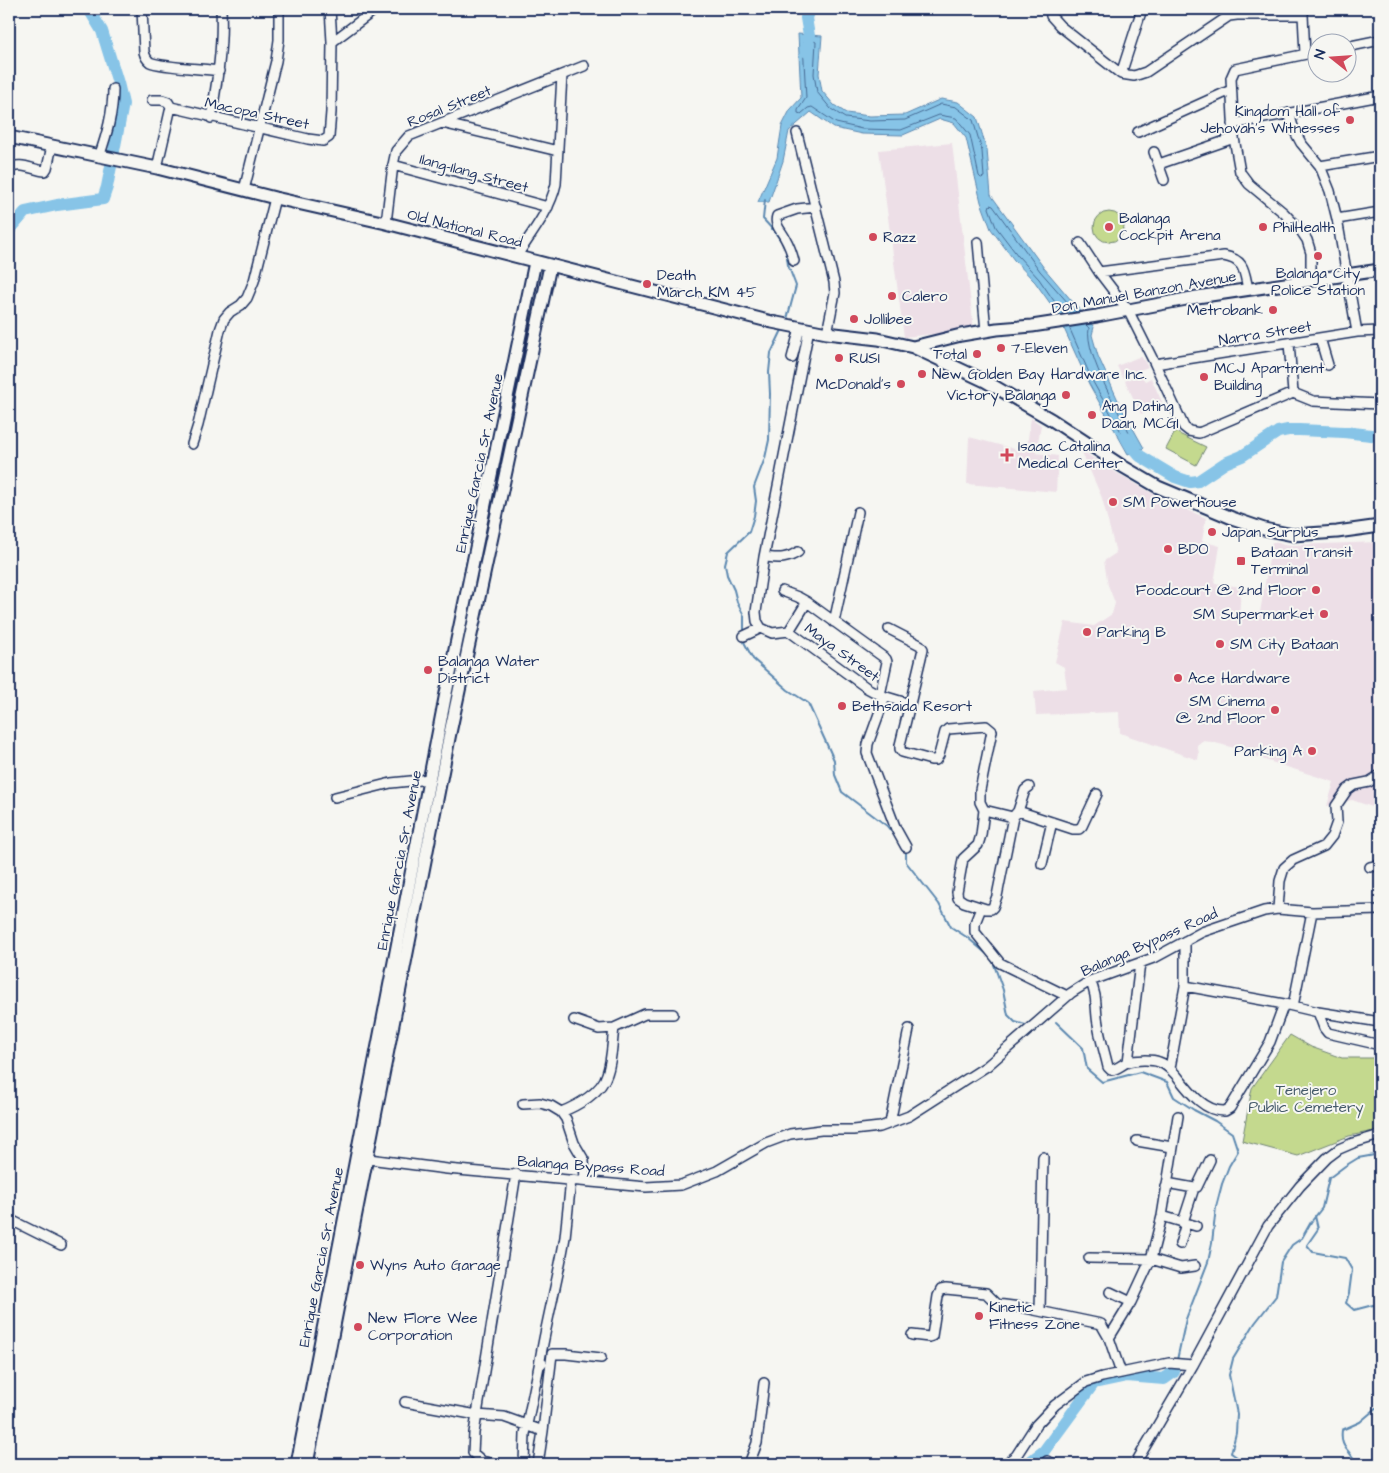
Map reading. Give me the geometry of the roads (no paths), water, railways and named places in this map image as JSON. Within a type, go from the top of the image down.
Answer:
[{"type":"main road","name":"Old National Road","points":[[9,137],[157,168],[795,327],[878,339],[913,347]]},
{"type":"main road","name":"Enrique Garcia Sr. Avenue","points":[[302,1461],[535,262]]},
{"type":"main road","name":"Enrique Garcia Sr. Avenue","points":[[361,1158],[430,779],[445,732],[550,266]]},
{"type":"main road","name":"Don Manuel Banzon Avenue","points":[[913,347],[961,335],[1059,322],[1380,270]]},
{"type":"main road","points":[[913,347],[985,381],[1052,420],[1158,487],[1232,518],[1264,529],[1294,535],[1380,526]]},
{"type":"street","points":[[142,9],[144,52],[148,60],[160,64],[219,71]]},
{"type":"street","points":[[211,118],[219,71],[221,9]]},
{"type":"street","points":[[244,190],[276,61],[279,40],[279,9]]},
{"type":"street","name":"Macopa Street","points":[[152,100],[162,100],[168,102],[170,108],[211,118],[308,140],[323,141],[329,137],[331,112],[332,42],[330,9]]},
{"type":"street","points":[[332,42],[376,9]]},
{"type":"street","points":[[1050,9],[1052,16],[1060,26],[1121,74],[1134,76],[1146,72],[1229,16],[1303,12],[1305,54],[1235,69],[1231,78],[1234,138],[1240,172],[1248,184],[1284,213],[1307,240],[1311,252],[1311,280]]},
{"type":"street","points":[[1121,74],[1142,9]]},
{"type":"street","points":[[1356,44],[1380,40]]},
{"type":"street","name":"Rosal Street","points":[[386,224],[392,165],[396,151],[409,136],[584,66]]},
{"type":"street","points":[[516,257],[548,207],[554,192],[562,75]]},
{"type":"street","points":[[101,157],[111,120],[113,90]]},
{"type":"street","points":[[1138,132],[1232,90]]},
{"type":"street","points":[[1233,124],[1380,96]]},
{"type":"street","points":[[157,168],[170,108]]},
{"type":"street","points":[[1289,113],[1297,136],[1320,166],[1330,192],[1348,276],[1357,332]]},
{"type":"street","points":[[442,123],[558,151]]},
{"type":"street","points":[[797,133],[834,282],[835,293],[827,333]]},
{"type":"street","points":[[1158,164],[1234,138]]},
{"type":"street","points":[[9,169],[13,165],[19,165],[45,171],[52,146]]},
{"type":"street","points":[[1154,152],[1164,180]]},
{"type":"street","points":[[1320,166],[1380,156]]},
{"type":"street","name":"Ilang-Ilang Street","points":[[392,165],[548,207]]},
{"type":"street","points":[[192,444],[220,330],[224,319],[230,312],[241,305],[246,298],[254,281],[275,198]]},
{"type":"street","points":[[794,261],[786,238],[778,228],[777,216],[797,209],[816,207]]},
{"type":"street","points":[[1337,219],[1380,212]]},
{"type":"street","points":[[978,242],[986,331]]},
{"type":"street","points":[[1080,242],[1099,272],[1128,310],[1184,427],[1189,431],[1198,433],[1293,393],[1313,401],[1380,404]]},
{"type":"street","points":[[1099,272],[1224,256],[1239,262],[1244,269],[1248,290]]},
{"type":"street","points":[[792,358],[795,327]]},
{"type":"street","points":[[795,327],[756,612],[757,621],[761,628],[772,633],[789,631],[807,602]]},
{"type":"street","name":"Narra Street","points":[[1155,364],[1357,332],[1380,331]]},
{"type":"street","points":[[1320,338],[1328,365]]},
{"type":"street","points":[[1289,343],[1293,393]]},
{"type":"street","points":[[834,622],[858,512]]},
{"type":"street","points":[[764,557],[786,558],[798,552]]},
{"type":"street","points":[[782,591],[807,602],[886,659],[882,696],[868,744],[868,752],[896,829],[906,847]]},
{"type":"street","points":[[744,636],[761,628]]},
{"type":"street","points":[[889,629],[920,645],[923,649],[900,745],[902,752],[936,760],[945,732],[948,729],[986,726],[992,731],[980,790],[980,802],[984,810],[982,835],[978,845],[963,859],[956,892],[958,898],[964,902],[981,908],[991,908],[995,904],[1016,814],[1025,790],[1029,787]]},
{"type":"street","name":"Maya Street","points":[[789,631],[867,688],[882,696],[910,704]]},
{"type":"street","points":[[1278,909],[1280,881],[1284,868],[1293,860],[1324,846],[1332,836],[1337,822],[1336,806],[1346,790],[1354,785],[1369,782],[1380,775]]},
{"type":"street","points":[[335,797],[391,783],[430,779]]},
{"type":"street","points":[[984,810],[1016,814],[1079,829],[1097,794]]},
{"type":"street","points":[[1042,864],[1052,822]]},
{"type":"street","points":[[1370,867],[1380,865]]},
{"type":"street","points":[[981,908],[976,923],[976,932],[1000,963],[1067,996]]},
{"type":"street","name":"Balanga Bypass Road","points":[[361,1158],[447,1169],[646,1187],[681,1186],[717,1171],[766,1143],[790,1134],[821,1130],[853,1130],[880,1127],[909,1116],[987,1066],[1067,996],[1090,981],[1156,957],[1202,932],[1264,911],[1278,909],[1312,912],[1380,910]]},
{"type":"street","points":[[1293,1006],[1312,912]]},
{"type":"street","points":[[1170,1068],[1185,986],[1185,941]]},
{"type":"street","points":[[1128,1062],[1140,963]]},
{"type":"street","points":[[1090,981],[1095,991],[1101,1042],[1108,1067],[1111,1070],[1128,1062],[1160,1062],[1170,1068],[1196,1099],[1215,1110],[1225,1112],[1230,1108],[1270,1042],[1284,1004]]},
{"type":"street","points":[[1185,986],[1380,1022]]},
{"type":"street","points":[[1318,1012],[1328,1033],[1380,1045]]},
{"type":"street","points":[[574,1020],[599,1029],[614,1028],[645,1014],[673,1014]]},
{"type":"street","points":[[561,1112],[577,1106],[596,1091],[607,1076],[614,1028]]},
{"type":"street","points":[[890,1123],[909,1029]]},
{"type":"street","points":[[523,1104],[540,1102],[561,1112],[566,1119],[574,1143],[584,1160],[585,1181]]},
{"type":"street","points":[[1110,1338],[1131,1302],[1151,1260],[1162,1216],[1178,1116]]},
{"type":"street","points":[[1135,1464],[1188,1364],[1268,1226],[1283,1205],[1327,1158],[1339,1149],[1380,1135]]},
{"type":"street","points":[[1137,1141],[1172,1147]]},
{"type":"street","points":[[1040,1311],[1043,1157]]},
{"type":"street","points":[[1180,1244],[1194,1188],[1197,1187],[1210,1160]]},
{"type":"street","points":[[492,1464],[482,1461],[473,1453],[477,1415],[516,1174]]},
{"type":"street","points":[[524,1464],[525,1434],[564,1237],[571,1180]]},
{"type":"street","points":[[1166,1187],[1172,1184],[1194,1188]]},
{"type":"street","points":[[1162,1216],[1196,1226]]},
{"type":"street","points":[[9,1219],[61,1245]]},
{"type":"street","points":[[1089,1258],[1151,1260],[1181,1268],[1195,1266]]},
{"type":"street","points":[[912,1335],[932,1336],[938,1296],[941,1290],[986,1293],[998,1304],[1097,1322],[1104,1327],[1110,1338],[1121,1373]]},
{"type":"street","points":[[1110,1292],[1131,1302]]},
{"type":"street","points":[[539,1366],[552,1354],[601,1358]]},
{"type":"street","points":[[538,1464],[552,1354]]},
{"type":"street","points":[[1005,1464],[1016,1456],[1036,1424],[1055,1405],[1086,1382],[1169,1363],[1188,1364]]},
{"type":"street","points":[[749,1464],[757,1442],[764,1383]]},
{"type":"street","points":[[405,1402],[477,1415],[504,1417],[543,1431]]},
{"type":"water","points":[[798,34],[822,36],[819,74],[822,91],[834,105],[846,113],[870,116],[905,115],[941,99],[958,102],[977,117],[987,150],[991,195],[1044,268],[1094,327],[1092,335],[1098,356],[1121,407],[1144,448],[1128,454],[1089,384],[1057,313],[1035,282],[1014,260],[991,229],[981,202],[966,138],[954,123],[940,119],[903,135],[862,134],[834,128],[811,112],[789,131],[783,161],[769,202],[758,202],[777,158],[782,126],[790,110],[801,98]]},
{"type":"waterway","points":[[9,231],[25,212],[57,205],[103,199],[123,104],[102,31],[87,9]]},
{"type":"waterway","points":[[807,52],[809,36],[806,18],[809,9]]},
{"type":"waterway","points":[[765,200],[763,219],[784,245]]},
{"type":"waterway","points":[[786,250],[788,265],[796,286],[787,319]]},
{"type":"waterway","points":[[744,634],[744,616],[727,575],[725,564],[728,552],[749,532],[754,516],[756,501],[754,487],[765,458],[769,440],[769,372],[771,353],[783,328]]},
{"type":"waterway","points":[[1126,437],[1140,456],[1175,477],[1190,482],[1198,481],[1225,463],[1242,456],[1278,432],[1299,430],[1380,436]]},
{"type":"waterway","points":[[744,638],[744,642],[753,659],[788,690],[808,703],[834,760],[835,775],[842,792],[887,826],[896,837]]},
{"type":"waterway","points":[[906,851],[906,862],[939,904],[951,927],[968,938],[989,956]]},
{"type":"waterway","points":[[992,959],[1003,990],[1008,1015],[1015,1022],[1029,1026]]},
{"type":"waterway","points":[[1056,1022],[1083,1048],[1087,1069],[1102,1082],[1140,1072],[1167,1082],[1174,1097],[1232,1133],[1238,1151],[1229,1166],[1222,1184],[1216,1207],[1208,1262],[1186,1319],[1177,1360]]},
{"type":"waterway","points":[[1247,1464],[1231,1453],[1236,1433],[1237,1414],[1229,1375],[1233,1359],[1255,1323],[1276,1296],[1281,1262],[1292,1245],[1302,1238],[1322,1208],[1329,1178],[1358,1158],[1380,1154]]},
{"type":"waterway","points":[[1315,1216],[1318,1229],[1307,1245],[1313,1252],[1345,1258],[1352,1270],[1346,1303],[1354,1310],[1373,1305],[1380,1307]]},
{"type":"waterway","points":[[1027,1464],[1044,1451],[1094,1383],[1127,1376],[1164,1379],[1174,1372]]},
{"type":"waterway","points":[[1354,1464],[1355,1461],[1343,1444],[1342,1430],[1360,1422],[1380,1405]]},
{"type":"place","name":"Kingdom Hall of Jehovah's Witnesses","points":[[1350,120]]},
{"type":"place","name":"Balanga Cockpit Arena","points":[[1109,227]]},
{"type":"place","name":"PhilHealth","points":[[1263,227]]},
{"type":"place","name":"Razz","points":[[873,237]]},
{"type":"place","name":"Balanga City Police Station","points":[[1318,256]]},
{"type":"place","name":"Death March KM 45","points":[[647,284]]},
{"type":"place","name":"Calero","points":[[892,296]]},
{"type":"place","name":"Metrobank","points":[[1273,310]]},
{"type":"place","name":"Jollibee","points":[[854,319]]},
{"type":"place","name":"7-Eleven","points":[[1001,348]]},
{"type":"place","name":"Total","points":[[977,354]]},
{"type":"place","name":"RUSI","points":[[839,358]]},
{"type":"place","name":"New Golden Bay Hardware Inc.","points":[[922,374]]},
{"type":"place","name":"MCJ Apartment Building","points":[[1204,377]]},
{"type":"place","name":"McDonald's","points":[[901,384]]},
{"type":"place","name":"Victory Balanga","points":[[1066,395]]},
{"type":"place","name":"Ang Dating Daan, MCGI","points":[[1092,415]]},
{"type":"place","name":"Isaac Catalina Medical Center","points":[[1007,455]]},
{"type":"place","name":"SM Powerhouse","points":[[1113,502]]},
{"type":"place","name":"Japan Surplus","points":[[1212,532]]},
{"type":"place","name":"BDO","points":[[1168,549]]},
{"type":"place","name":"Bataan Transit Terminal","points":[[1241,561]]},
{"type":"place","name":"Foodcourt @ 2nd Floor","points":[[1316,590]]},
{"type":"place","name":"SM Supermarket","points":[[1324,614]]},
{"type":"place","name":"Parking B","points":[[1087,632]]},
{"type":"place","name":"SM City Bataan","points":[[1220,644]]},
{"type":"place","name":"Balanga Water District","points":[[428,670]]},
{"type":"place","name":"Ace Hardware","points":[[1178,678]]},
{"type":"place","name":"Bethsaida Resort","points":[[842,706]]},
{"type":"place","name":"SM Cinema @ 2nd Floor","points":[[1275,710]]},
{"type":"place","name":"Parking A","points":[[1312,751]]},
{"type":"place","name":"Wyns Auto Garage","points":[[360,1265]]},
{"type":"place","name":"Kinetic Fitness Zone","points":[[979,1316]]},
{"type":"place","name":"New Flore Wee Corporation","points":[[358,1327]]},
{"type":"park label","name":"Tenejero Public Cemetery","points":[[1306,1098]]}]
